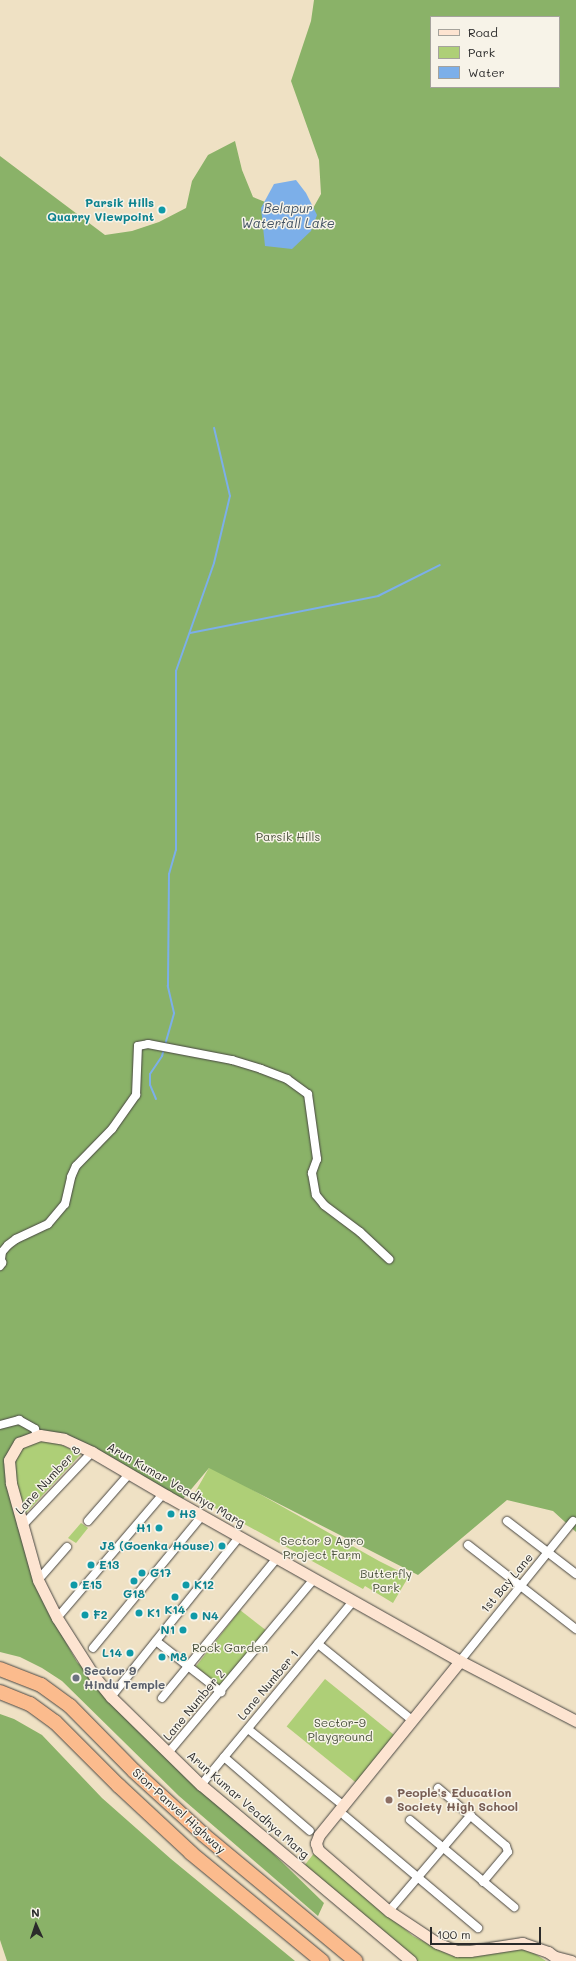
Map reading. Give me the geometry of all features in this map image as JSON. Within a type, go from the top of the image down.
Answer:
[{"type":"highway","name":"Sion-Panvel Highway","points":[[0,1669],[25,1677],[41,1685],[70,1706],[134,1771],[204,1836],[356,1961]]},
{"type":"highway","name":"Sion-Panvel Highway","points":[[0,1692],[30,1704],[55,1722],[118,1786],[191,1853],[322,1961]]},
{"type":"street","points":[[0,1266],[2,1263],[2,1252],[8,1245],[16,1239],[48,1224],[65,1204],[71,1177],[76,1166],[112,1129],[136,1095],[138,1046],[148,1044],[232,1060],[261,1069],[287,1079],[308,1094],[317,1159],[312,1173],[316,1195],[324,1205],[360,1232],[389,1259]]},
{"type":"street","points":[[0,1425],[19,1420],[35,1429],[37,1436]]},
{"type":"street","name":"Arun Kumar Veadhya Marg","points":[[411,1961],[202,1785],[168,1754],[111,1697],[80,1655],[57,1618],[38,1580],[11,1483],[9,1460],[19,1443],[37,1436],[64,1439],[92,1452],[163,1494],[460,1661],[576,1722]]},
{"type":"street","name":"Lane Number 8","points":[[22,1526],[92,1452]]},
{"type":"street","points":[[88,1521],[129,1474]]},
{"type":"street","points":[[57,1618],[163,1494]]},
{"type":"street","points":[[93,1648],[202,1516]]},
{"type":"street","points":[[507,1521],[576,1574]]},
{"type":"street","name":"1st Bay Lane","points":[[460,1661],[573,1521]]},
{"type":"street","points":[[111,1697],[240,1537]]},
{"type":"street","points":[[468,1545],[576,1629]]},
{"type":"street","points":[[38,1580],[67,1547]]},
{"type":"street","points":[[162,1698],[277,1558]]},
{"type":"street","name":"Lane Number 2","points":[[168,1754],[314,1579]]},
{"type":"street","name":"Lane Number 1","points":[[202,1785],[354,1601]]},
{"type":"street","points":[[156,1641],[221,1692]]},
{"type":"street","points":[[318,1644],[412,1720]]},
{"type":"street","points":[[460,1661],[412,1720],[344,1811],[319,1835],[316,1843],[318,1850],[389,1911],[437,1943],[457,1951],[484,1950],[522,1943],[538,1948],[558,1960],[571,1961]]},
{"type":"street","points":[[248,1729],[478,1928]]},
{"type":"street","points":[[224,1757],[310,1831]]},
{"type":"street","points":[[438,1788],[508,1849],[508,1852],[483,1882]]},
{"type":"street","points":[[389,1911],[442,1847],[471,1816]]},
{"type":"street","points":[[410,1820],[514,1907]]},
{"type":"green space","name":"Parsik Hills","points":[[314,0],[576,0],[576,1532],[553,1511],[507,1500],[418,1575],[209,1468],[183,1499],[65,1435],[19,1439],[16,1464],[19,1530],[54,1621],[77,1662],[324,1903],[318,1916],[179,1796],[62,1681],[42,1668],[20,1657],[0,1652],[0,156],[105,235],[132,231],[159,222],[186,208],[192,181],[208,155],[235,141],[242,170],[253,197],[307,219],[321,194],[319,160],[291,81],[311,21]]},
{"type":"green space","points":[[39,1440],[58,1443],[81,1454],[25,1514],[17,1485],[13,1460],[24,1446]]},
{"type":"green space","name":"Sector 9 Agro Project Farm","points":[[210,1466],[379,1561],[409,1576],[393,1603],[365,1586],[363,1589],[193,1496]]},
{"type":"green space","points":[[81,1523],[88,1528],[76,1543],[68,1538]]},
{"type":"green space","name":"Rock Garden","points":[[240,1610],[266,1630],[222,1687],[196,1667]]},
{"type":"green space","name":"Sector-9 Playground","points":[[325,1679],[394,1735],[356,1782],[287,1726]]},
{"type":"green space","points":[[0,1714],[14,1719],[42,1735],[102,1798],[171,1859],[295,1961],[7,1961],[0,1940]]},
{"type":"green space","points":[[315,1852],[413,1936],[452,1956],[525,1947],[546,1961],[417,1961],[304,1866]]},
{"type":"water","name":"Belapur Waterfall Lake","points":[[296,180],[306,193],[317,215],[311,231],[292,249],[265,246],[261,208],[274,184]]},
{"type":"waterway","points":[[165,1045],[174,1013],[168,986],[169,874],[176,850],[176,671],[214,563],[230,496],[214,428]]},
{"type":"waterway","points":[[190,633],[378,596],[440,565]]},
{"type":"waterway","points":[[156,1099],[150,1085],[150,1074],[162,1056],[164,1049]]},
{"type":"place","name":"Parsik Hills Quarry Viewpoint","points":[[162,210]]},
{"type":"place","name":"H3","points":[[171,1514]]},
{"type":"place","name":"H1","points":[[159,1528]]},
{"type":"place","name":"J8 (Goenka House)","points":[[222,1546]]},
{"type":"place","name":"E13","points":[[91,1565]]},
{"type":"place","name":"G17","points":[[142,1573]]},
{"type":"place","name":"G18","points":[[134,1581]]},
{"type":"place","name":"E15","points":[[74,1585]]},
{"type":"place","name":"K12","points":[[186,1585]]},
{"type":"place","name":"K14","points":[[175,1597]]},
{"type":"place","name":"K1","points":[[139,1613]]},
{"type":"place","name":"F2","points":[[85,1615]]},
{"type":"place","name":"N4","points":[[194,1616]]},
{"type":"place","name":"N1","points":[[183,1630]]},
{"type":"place","name":"L14","points":[[130,1653]]},
{"type":"place","name":"M8","points":[[162,1657]]},
{"type":"place","name":"Sector 9 Hindu Temple","points":[[76,1678]]},
{"type":"place","name":"People's Education Society High School","points":[[389,1800]]},
{"type":"park label","name":"Butterfly Park","points":[[386,1581]]}]
